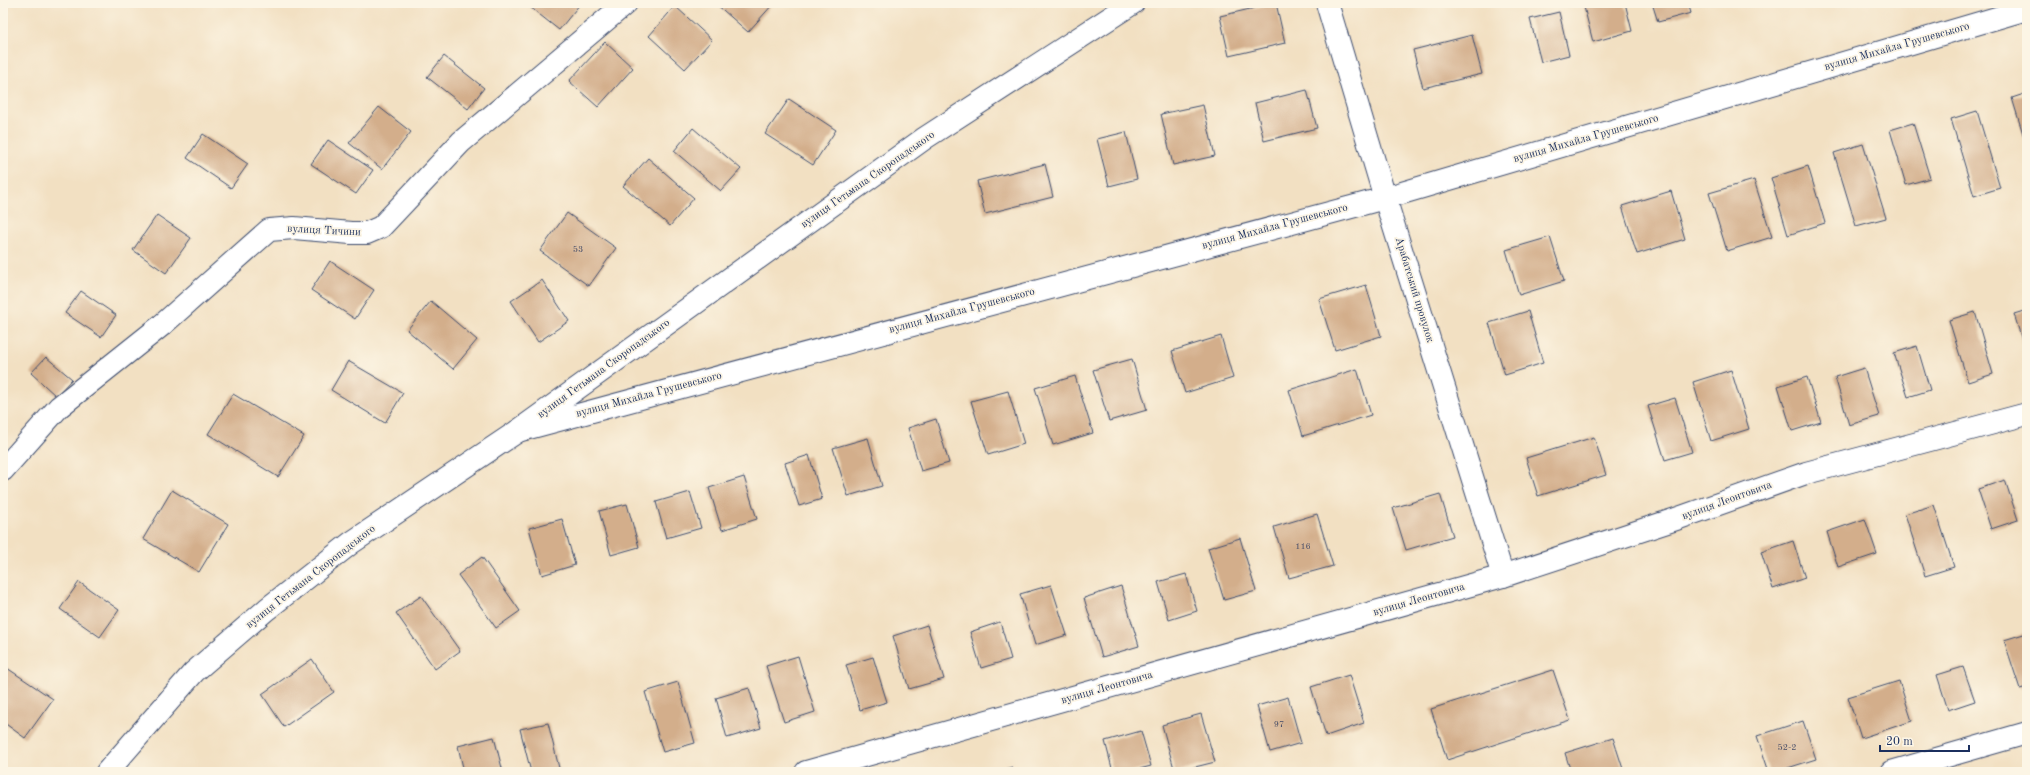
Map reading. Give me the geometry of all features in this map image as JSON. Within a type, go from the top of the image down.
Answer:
[{"type":"street","name":"вулиця Тичини","points":[[3,470],[59,407],[162,324],[270,230],[294,228],[328,232],[367,233],[381,227],[461,142],[626,3]]},
{"type":"street","name":"вулиця Гетьмана Скоропадського","points":[[107,772],[194,672],[267,609],[351,544],[518,430],[925,138],[1133,3]]},
{"type":"street","name":"Арабатський провулок","points":[[1327,3],[1385,198],[1502,576]]},
{"type":"street","name":"вулиця Михайла Грушевського","points":[[518,430],[1385,198],[2027,9]]},
{"type":"street","name":"вулиця Леонтовича","points":[[806,772],[1502,576],[1676,519],[1806,473],[2027,414]]},
{"type":"street","points":[[1892,772],[1920,768],[2027,733]]},
{"type":"building","points":[[525,3],[579,3],[580,4],[559,30]]},
{"type":"building","points":[[715,3],[774,3],[748,32]]},
{"type":"building","points":[[1276,3],[1285,43],[1229,56],[1220,16]]},
{"type":"building","points":[[1583,3],[1625,3],[1632,31],[1593,42]]},
{"type":"building","points":[[1652,3],[1688,3],[1691,13],[1658,22]]},
{"type":"building","points":[[675,6],[712,40],[685,69],[649,36]]},
{"type":"building","points":[[1559,12],[1569,55],[1541,62],[1530,19]]},
{"type":"building","points":[[1472,35],[1482,74],[1423,88],[1413,50]]},
{"type":"building","points":[[605,42],[633,68],[598,107],[569,81]]},
{"type":"building","points":[[444,56],[484,88],[468,109],[427,77]]},
{"type":"building","points":[[1307,90],[1317,128],[1264,141],[1255,103]]},
{"type":"building","points":[[2027,93],[2027,147],[2012,98]]},
{"type":"building","points":[[789,99],[836,130],[813,165],[765,134]]},
{"type":"building","points":[[1203,105],[1215,156],[1173,165],[1161,114]]},
{"type":"building","points":[[379,107],[411,132],[382,169],[349,143]]},
{"type":"building","points":[[1977,111],[2000,188],[1974,196],[1951,119]]},
{"type":"building","points":[[1913,123],[1930,178],[1906,185],[1890,130]]},
{"type":"building","points":[[693,128],[741,169],[721,191],[674,151]]},
{"type":"building","points":[[1126,132],[1137,179],[1109,186],[1097,139]]},
{"type":"building","points":[[203,134],[248,164],[231,188],[187,158]]},
{"type":"building","points":[[328,140],[373,170],[356,194],[311,164]]},
{"type":"building","points":[[1863,144],[1886,218],[1856,226],[1834,153]]},
{"type":"building","points":[[648,158],[694,198],[670,226],[623,186]]},
{"type":"building","points":[[1045,164],[1053,197],[985,214],[977,181]]},
{"type":"building","points":[[1808,166],[1825,223],[1788,235],[1771,178]]},
{"type":"building","points":[[1754,180],[1772,237],[1727,251],[1709,193]]},
{"type":"building","points":[[1671,191],[1685,239],[1637,254],[1622,206]]},
{"type":"building","points":[[567,213],[616,248],[589,286],[540,251]]},
{"type":"building","points":[[157,215],[191,238],[166,273],[133,250]]},
{"type":"building","points":[[1550,237],[1564,281],[1519,295],[1506,250]]},
{"type":"building","points":[[330,261],[374,290],[355,319],[311,290]]},
{"type":"building","points":[[542,280],[569,321],[538,342],[511,301]]},
{"type":"building","points":[[1366,285],[1381,336],[1335,350],[1319,299]]},
{"type":"building","points":[[81,291],[116,315],[101,337],[65,313]]},
{"type":"building","points":[[431,301],[477,340],[453,369],[407,330]]},
{"type":"building","points":[[2027,310],[2027,356],[2014,314]]},
{"type":"building","points":[[1528,311],[1543,363],[1505,375],[1489,323]]},
{"type":"building","points":[[1975,312],[1993,374],[1968,382],[1949,320]]},
{"type":"building","points":[[1221,336],[1233,378],[1185,393],[1172,351]]},
{"type":"building","points":[[1917,346],[1930,390],[1908,397],[1894,353]]},
{"type":"building","points":[[46,357],[72,379],[56,396],[31,373]]},
{"type":"building","points":[[1132,359],[1147,410],[1109,421],[1093,370]]},
{"type":"building","points":[[348,361],[403,393],[385,423],[331,390]]},
{"type":"building","points":[[1864,368],[1879,416],[1849,425],[1835,377]]},
{"type":"building","points":[[1357,369],[1371,415],[1303,436],[1289,390]]},
{"type":"building","points":[[1731,370],[1749,429],[1711,441],[1693,382]]},
{"type":"building","points":[[1075,376],[1093,433],[1053,445],[1035,388]]},
{"type":"building","points":[[1807,377],[1821,422],[1792,431],[1778,386]]},
{"type":"building","points":[[1008,391],[1024,444],[988,455],[971,401]]},
{"type":"building","points":[[233,394],[304,436],[278,477],[208,434]]},
{"type":"building","points":[[1675,398],[1692,452],[1665,460],[1648,406]]},
{"type":"building","points":[[936,419],[949,463],[921,471],[908,428]]},
{"type":"building","points":[[1594,437],[1606,475],[1538,496],[1526,458]]},
{"type":"building","points":[[868,438],[882,486],[848,496],[833,448]]},
{"type":"building","points":[[809,455],[822,499],[799,506],[785,463]]},
{"type":"building","points":[[744,477],[757,519],[722,530],[709,488]]},
{"type":"building","points":[[2005,480],[2018,520],[1991,529],[1978,489]]},
{"type":"building","points":[[172,490],[228,524],[199,572],[143,539]]},
{"type":"building","points":[[690,492],[701,528],[666,538],[656,502]]},
{"type":"building","points":[[1440,494],[1453,536],[1406,550],[1393,508]]},
{"type":"building","points":[[627,504],[639,547],[611,555],[599,511]]},
{"type":"building","points":[[1934,505],[1954,567],[1925,576],[1905,514]]},
{"type":"building","points":[[1317,514],[1333,566],[1289,578],[1274,527]]},
{"type":"building","points":[[562,519],[575,565],[542,575],[529,528]]},
{"type":"building","points":[[1865,519],[1877,554],[1838,567],[1827,532]]},
{"type":"building","points":[[1240,538],[1256,591],[1224,600],[1208,548]]},
{"type":"building","points":[[1793,541],[1805,578],[1773,589],[1761,552]]},
{"type":"building","points":[[482,557],[520,611],[496,628],[458,575]]},
{"type":"building","points":[[1186,574],[1197,611],[1169,620],[1158,582]]},
{"type":"building","points":[[79,582],[119,610],[100,637],[60,609]]},
{"type":"building","points":[[1051,585],[1067,635],[1035,645],[1020,594]]},
{"type":"building","points":[[1121,586],[1139,646],[1102,657],[1084,598]]},
{"type":"building","points":[[421,596],[460,651],[435,669],[396,613]]},
{"type":"building","points":[[1000,622],[1011,659],[981,668],[970,632]]},
{"type":"building","points":[[927,625],[944,679],[909,689],[893,636]]},
{"type":"building","points":[[2027,633],[2027,687],[2020,689],[2004,640]]},
{"type":"building","points":[[798,656],[815,712],[784,722],[766,666]]},
{"type":"building","points":[[873,657],[887,702],[860,710],[846,665]]},
{"type":"building","points":[[312,659],[334,692],[284,727],[262,694]]},
{"type":"building","points":[[4,666],[53,699],[25,738],[3,722]]},
{"type":"building","points":[[1963,667],[1975,701],[1948,710],[1937,675]]},
{"type":"building","points":[[1553,670],[1570,720],[1447,760],[1431,709]]},
{"type":"building","points":[[1349,675],[1364,723],[1326,736],[1311,687]]},
{"type":"building","points":[[1899,681],[1912,721],[1861,738],[1848,697]]},
{"type":"building","points":[[678,682],[695,743],[663,752],[645,692]]},
{"type":"building","points":[[749,688],[761,728],[727,738],[716,698]]},
{"type":"building","points":[[1288,697],[1301,743],[1270,752],[1257,706]]},
{"type":"building","points":[[1201,714],[1215,762],[1175,772],[1162,725]]},
{"type":"building","points":[[1803,721],[1816,759],[1775,772],[1769,772],[1757,736]]},
{"type":"building","points":[[548,723],[560,772],[531,772],[520,729]]},
{"type":"building","points":[[1141,731],[1151,766],[1128,772],[1113,772],[1105,741]]},
{"type":"building","points":[[494,737],[503,772],[464,772],[458,746]]},
{"type":"building","points":[[1613,738],[1624,772],[1571,772],[1565,753]]},
{"type":"building","points":[[1012,767],[1014,772],[995,772]]}]
